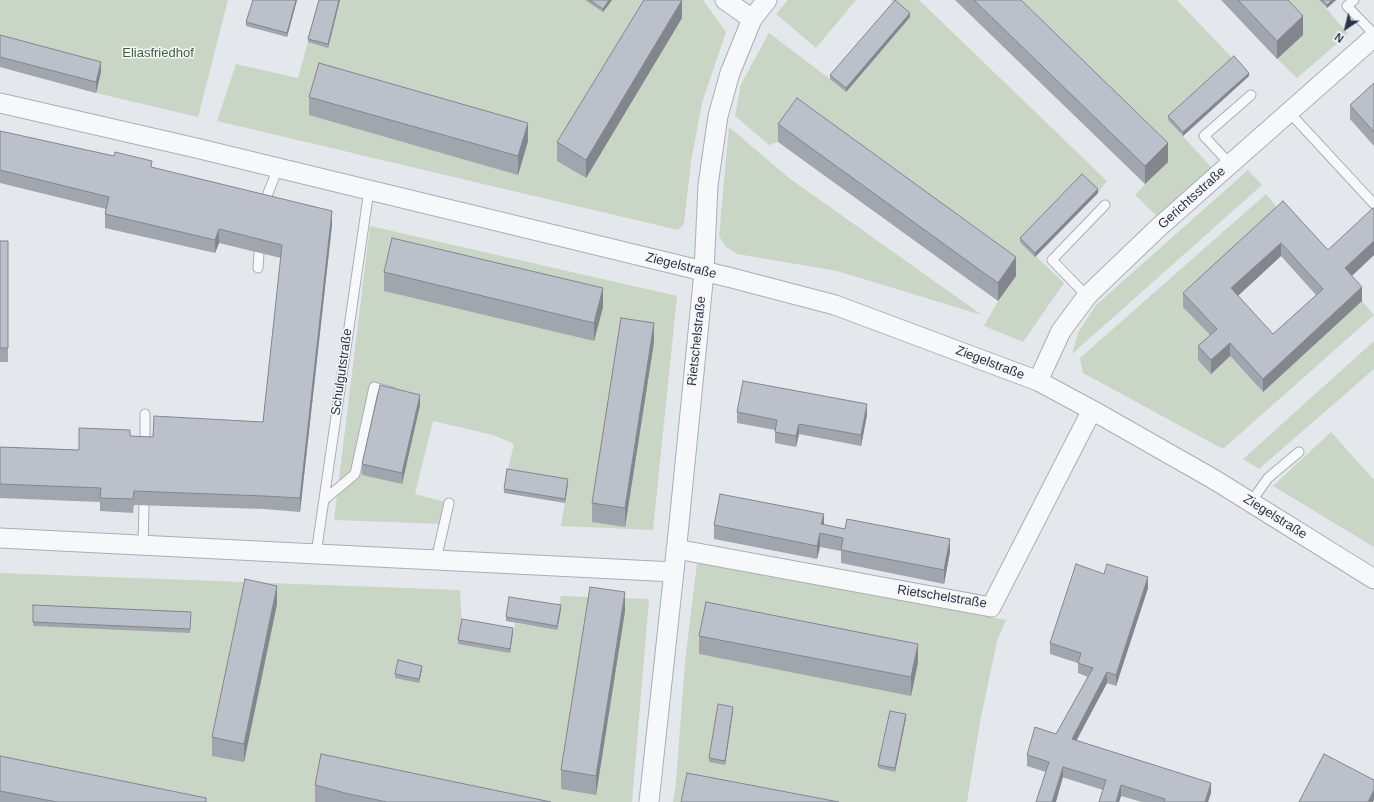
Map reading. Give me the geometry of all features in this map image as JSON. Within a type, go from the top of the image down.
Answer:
[{"type":"street","points":[[726,0],[752,19]]},
{"type":"street","name":"Rietschelstraße","points":[[649,802],[704,272],[708,185],[718,116],[730,73],[752,19],[766,0]]},
{"type":"street","name":"Gerichtsstraße","points":[[1038,381],[1061,331],[1087,296],[1159,227],[1374,37]]},
{"type":"street","name":"Ziegelstraße","points":[[0,104],[278,168],[568,238],[835,305],[1038,381],[1092,410],[1251,502],[1374,579]]},
{"type":"street","name":"Rietschelstraße","points":[[676,549],[991,607],[1092,410]]},
{"type":"street","points":[[0,538],[674,572]]},
{"type":"lane","points":[[1354,0],[1347,6],[1374,34]]},
{"type":"lane","points":[[1230,164],[1204,136],[1251,95]]},
{"type":"lane","points":[[1289,112],[1374,204]]},
{"type":"lane","points":[[262,208],[278,168]]},
{"type":"lane","name":"Schulgutstraße","points":[[316,554],[369,190]]},
{"type":"lane","points":[[1087,296],[1052,260],[1105,205]]},
{"type":"lane","points":[[258,268],[259,253]]},
{"type":"lane","points":[[324,500],[355,474],[374,388],[403,395]]},
{"type":"lane","points":[[145,414],[145,450]]},
{"type":"lane","points":[[1251,502],[1268,478],[1299,452]]},
{"type":"lane","points":[[436,560],[449,503]]},
{"type":"lane","points":[[143,545],[144,505]]},
{"type":"green space","name":"Eliasfriedhof","points":[[0,0],[228,0],[198,117],[96,93],[0,67]]},
{"type":"green space","points":[[340,0],[703,0],[726,32],[702,103],[691,162],[684,224],[678,230],[217,121],[236,64],[298,78],[308,42],[328,47]]},
{"type":"green space","points":[[788,0],[856,0],[816,48],[776,14]]},
{"type":"green space","points":[[891,0],[919,0],[1107,181],[1098,193],[1082,178],[1021,242],[1064,283],[1023,342],[984,326],[998,301],[1016,275],[797,117],[778,142],[769,145],[735,116],[741,84],[769,33],[830,79],[910,16]]},
{"type":"green space","points":[[1001,0],[1177,0],[1234,60],[1168,120],[1213,169],[1158,217],[1135,195],[1168,161]]},
{"type":"green space","points":[[1271,0],[1319,0],[1348,34],[1297,78],[1277,59],[1303,35]]},
{"type":"green space","points":[[729,127],[789,178],[982,315],[837,271],[737,254],[725,246],[719,236]]},
{"type":"green space","points":[[1248,170],[1262,185],[1072,354],[1078,333],[1096,305]]},
{"type":"green space","points":[[1266,194],[1283,215],[1184,307],[1263,392],[1362,301],[1374,315],[1223,449],[1083,373],[1080,358]]},
{"type":"green space","points":[[370,226],[677,296],[653,530],[561,526],[568,483],[507,473],[514,444],[493,435],[433,421],[415,494],[449,503],[444,524],[334,520]]},
{"type":"green space","points":[[1374,341],[1374,369],[1259,469],[1243,459]]},
{"type":"green space","points":[[1331,432],[1374,480],[1374,547],[1273,486]]},
{"type":"green space","points":[[697,563],[1006,620],[997,641],[980,722],[967,802],[673,802],[676,782],[685,662]]},
{"type":"green space","points":[[0,573],[460,590],[462,623],[509,653],[515,623],[557,630],[558,608],[561,596],[649,599],[632,802],[0,802]]},
{"type":"building","points":[[253,0],[296,0],[287,33],[246,22]]},
{"type":"building","points":[[319,0],[339,0],[328,44],[308,39]]},
{"type":"building","points":[[590,0],[609,0],[603,9]]},
{"type":"building","points":[[644,0],[682,0],[586,160],[557,142]]},
{"type":"building","points":[[895,0],[910,13],[846,88],[830,75]]},
{"type":"building","points":[[974,0],[1021,0],[1168,143],[1145,166]]},
{"type":"building","points":[[1238,0],[1288,0],[1303,16],[1277,41]]},
{"type":"building","points":[[1322,0],[1332,0],[1327,5]]},
{"type":"building","points":[[0,35],[101,62],[96,82],[0,57]]},
{"type":"building","points":[[1234,56],[1249,73],[1183,132],[1168,116]]},
{"type":"building","points":[[319,63],[528,123],[518,156],[309,97]]},
{"type":"building","points":[[1374,83],[1374,132],[1350,105]]},
{"type":"building","points":[[797,98],[1016,257],[998,283],[778,124]]},
{"type":"building","points":[[0,131],[114,156],[115,152],[152,161],[151,167],[332,211],[300,498],[134,491],[133,499],[100,498],[101,488],[0,484],[0,447],[79,450],[79,428],[130,430],[130,436],[153,437],[154,416],[263,422],[282,245],[219,229],[215,240],[105,214],[109,197],[0,170]]},
{"type":"building","points":[[1082,174],[1098,189],[1035,253],[1020,238]]},
{"type":"building","points":[[1283,201],[1328,250],[1374,208],[1374,241],[1345,268],[1362,287],[1263,379],[1230,343],[1211,360],[1198,346],[1217,329],[1183,293]],"holes":[[[1281,243],[1323,289],[1273,334],[1231,288]]]},
{"type":"building","points":[[392,238],[603,288],[594,323],[384,272]]},
{"type":"building","points":[[0,241],[8,241],[8,348],[0,348]]},
{"type":"building","points":[[621,318],[654,323],[625,508],[592,503]]},
{"type":"building","points":[[743,381],[867,404],[861,435],[799,424],[796,436],[775,432],[777,420],[737,412]]},
{"type":"building","points":[[380,385],[420,395],[402,473],[362,464]]},
{"type":"building","points":[[507,469],[568,479],[565,499],[504,489]]},
{"type":"building","points":[[720,494],[824,514],[821,524],[845,529],[847,519],[950,539],[944,570],[841,550],[843,538],[820,533],[817,546],[714,525]]},
{"type":"building","points":[[1076,564],[1104,574],[1107,564],[1148,577],[1116,675],[1107,672],[1072,739],[1211,783],[1205,802],[1164,802],[1165,799],[1121,785],[1116,802],[1099,802],[1106,780],[1063,767],[1052,802],[1036,802],[1049,762],[1027,755],[1035,727],[1056,734],[1093,668],[1078,663],[1081,653],[1050,643]]},
{"type":"building","points":[[245,579],[277,586],[244,744],[212,737]]},
{"type":"building","points":[[590,587],[625,592],[596,776],[561,770]]},
{"type":"building","points":[[509,597],[561,605],[557,626],[506,617]]},
{"type":"building","points":[[706,602],[918,644],[911,677],[699,636]]},
{"type":"building","points":[[33,605],[191,612],[190,629],[33,622]]},
{"type":"building","points":[[462,619],[513,628],[510,649],[458,640]]},
{"type":"building","points":[[398,660],[422,666],[419,679],[395,674]]},
{"type":"building","points":[[718,704],[733,707],[725,761],[709,758]]},
{"type":"building","points":[[890,711],[906,714],[895,768],[878,765]]},
{"type":"building","points":[[321,754],[551,802],[387,802],[315,785]]},
{"type":"building","points":[[1324,754],[1374,780],[1374,790],[1368,802],[1299,802]]},
{"type":"building","points":[[0,756],[206,798],[206,802],[57,802],[0,791]]},
{"type":"building","points":[[687,773],[839,802],[681,802]]}]
